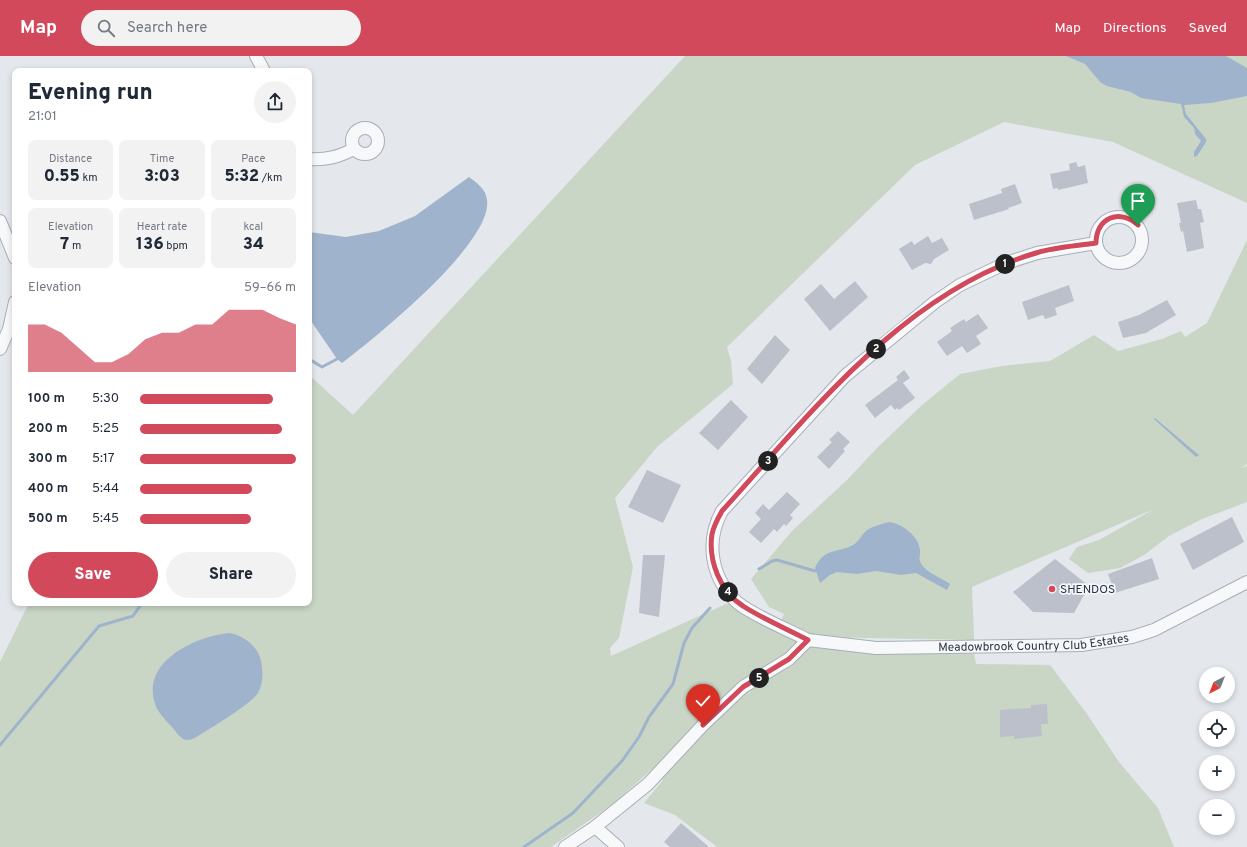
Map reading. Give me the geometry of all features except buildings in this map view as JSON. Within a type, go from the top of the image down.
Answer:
[{"type":"street","points":[[256,56],[262,68]]},
{"type":"street","points":[[312,159],[326,160],[341,156],[354,149]]},
{"type":"street","points":[[0,221],[12,251]]},
{"type":"street","name":"Meadowbrook Country Club Estates","points":[[1096,243],[1037,253],[1006,263],[960,286],[935,302],[845,376],[722,511],[712,534],[711,549],[716,573],[730,594],[743,606],[808,640],[876,648],[1088,644],[1132,637],[1154,630],[1247,582]]},
{"type":"street","points":[[0,349],[9,329],[12,316]]},
{"type":"street","points":[[565,847],[595,827],[648,784],[703,725],[743,687],[789,659],[808,640]]},
{"type":"street","points":[[595,827],[618,847]]},
{"type":"green space","points":[[685,56],[1247,56],[1247,203],[1113,142],[1004,122],[915,165],[727,347],[731,361],[733,384],[657,447],[615,498],[633,567],[619,638],[610,648],[611,656],[728,603],[811,647],[974,654],[976,664],[1050,665],[1085,711],[1119,762],[1158,808],[1174,847],[717,847],[675,815],[644,803],[663,780],[652,769],[613,804],[551,847],[0,847],[0,662],[28,606],[312,606],[312,378],[353,415]]},
{"type":"green space","points":[[1247,240],[1247,464],[1241,468],[1247,466],[1247,502],[1202,519],[1169,536],[1144,555],[1120,568],[1088,573],[1069,559],[1077,547],[1099,540],[1154,509],[972,587],[974,640],[811,637],[781,621],[784,614],[769,607],[751,579],[793,530],[847,480],[876,449],[922,405],[960,374],[1002,366],[1050,361],[1094,335],[1118,351],[1162,339],[1181,331],[1185,337],[1207,323]]},
{"type":"water","points":[[1066,56],[1226,56],[1247,68],[1247,96],[1211,103],[1184,105],[1186,114],[1206,139],[1206,142],[1197,156],[1194,157],[1194,152],[1201,141],[1195,134],[1194,128],[1184,117],[1181,104],[1141,98],[1131,92],[1107,86],[1100,82],[1085,64]]},
{"type":"water","points":[[469,177],[483,189],[486,196],[487,200],[484,218],[472,240],[452,264],[404,312],[342,363],[337,359],[312,322],[312,232],[346,237],[379,231],[415,216]]},
{"type":"water","points":[[1155,418],[1199,455],[1196,457],[1154,419]]},
{"type":"water","points":[[889,522],[899,525],[913,535],[919,545],[919,559],[922,565],[931,573],[950,584],[947,590],[916,573],[901,575],[876,571],[857,574],[837,572],[830,575],[820,583],[815,568],[823,557],[832,552],[853,545],[868,529]]},
{"type":"water","points":[[230,633],[248,641],[258,652],[262,670],[260,689],[253,698],[229,717],[191,740],[181,738],[156,707],[153,689],[156,675],[164,663],[188,645],[216,635]]},
{"type":"waterway","points":[[312,361],[322,367],[337,359]]},
{"type":"waterway","points":[[759,569],[772,561],[777,560],[815,571]]},
{"type":"waterway","points":[[0,745],[99,626],[133,616],[140,606]]},
{"type":"waterway","points":[[524,847],[573,813],[622,761],[639,737],[649,717],[673,684],[684,643],[692,628],[710,608]]},
{"type":"place","name":"SHENDOS","points":[[1052,589]]},
{"type":"route","points":[[703,725],[743,687],[789,659],[808,640],[743,606],[737,602],[723,584],[716,573],[711,549],[712,534],[715,523],[722,511],[845,376],[896,332],[935,302],[960,286],[1006,263],[1037,253],[1096,243],[1098,228],[1103,222],[1110,218],[1117,216],[1125,217],[1138,225]]}]
